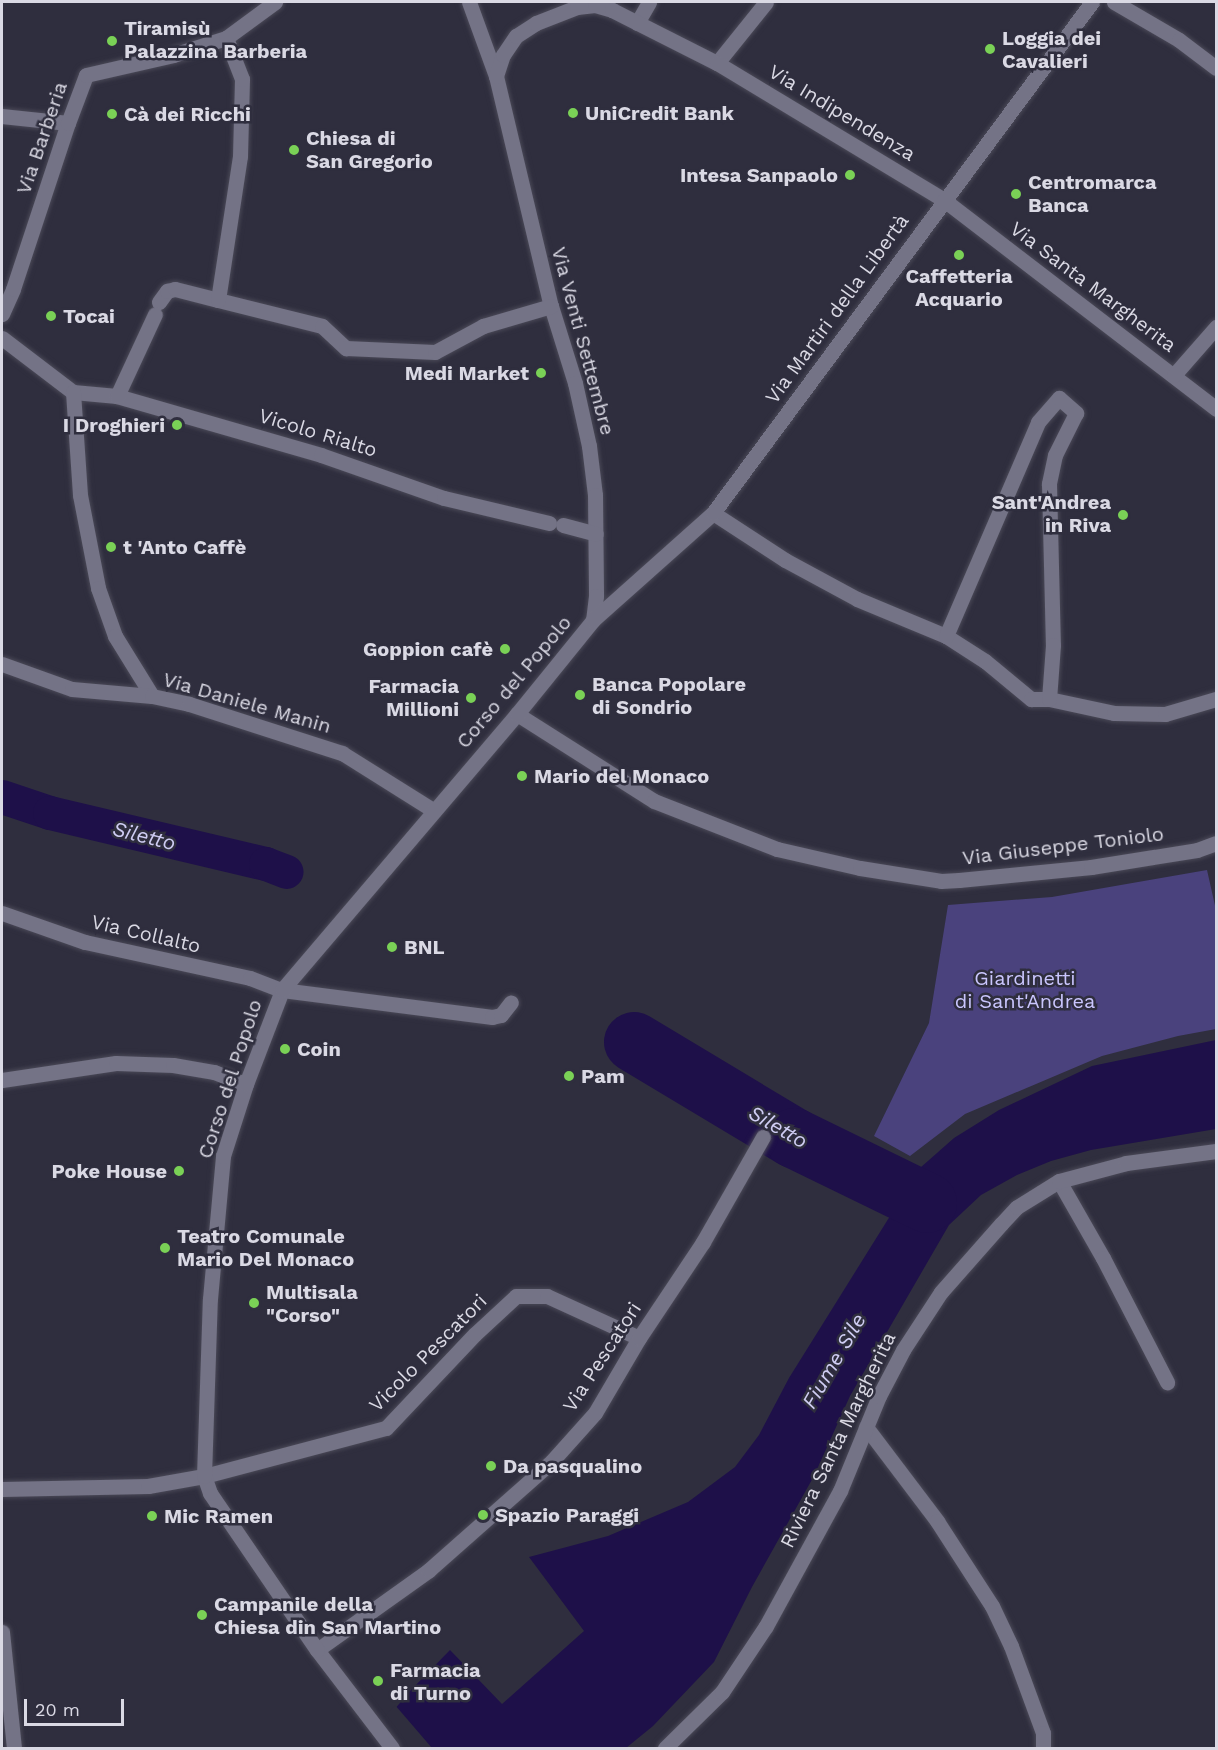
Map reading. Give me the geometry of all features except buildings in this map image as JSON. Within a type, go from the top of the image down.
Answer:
[{"type":"street","name":"Via Barberia","points":[[3,307],[13,289],[86,75],[173,55],[226,38],[275,2]]},
{"type":"street","name":"Via Venti Settembre","points":[[469,2],[496,76],[551,306],[575,383],[590,446],[596,534],[596,596],[592,620]]},
{"type":"street","points":[[637,23],[649,2]]},
{"type":"street","points":[[717,63],[766,2]]},
{"type":"street","name":"Via Martiri della Libertà","points":[[592,620],[713,513],[1092,2]]},
{"type":"street","points":[[1114,2],[1179,40],[1216,68]]},
{"type":"street","name":"Via Indipendenza","points":[[496,76],[503,55],[516,36],[557,13],[595,5],[612,10],[717,63],[944,200]]},
{"type":"street","points":[[218,300],[240,156],[242,79],[226,38]]},
{"type":"street","points":[[2,116],[68,123]]},
{"type":"street","name":"Via Santa Margherita","points":[[944,200],[1216,409]]},
{"type":"street","points":[[117,396],[157,308],[167,291],[175,289],[322,326],[346,348],[435,352],[483,326],[551,306]]},
{"type":"street","points":[[1174,375],[1216,327]]},
{"type":"street","points":[[2,338],[73,392],[80,495],[86,536],[98,588],[115,636],[152,696]]},
{"type":"street","name":"Vicolo Rialto","points":[[73,392],[117,396],[321,455],[444,498],[596,534]]},
{"type":"street","points":[[946,636],[1038,422],[1059,398],[1076,413],[1055,455],[1048,484],[1053,645],[1049,699]]},
{"type":"street","points":[[713,513],[785,560],[857,599],[946,636],[985,662],[1031,699],[1049,699],[1114,713],[1165,714],[1216,699]]},
{"type":"street","name":"Corso del Popolo","points":[[392,1749],[317,1650],[210,1493],[204,1476],[210,1299],[216,1208],[223,1156],[246,1083],[282,990],[517,714],[592,620]]},
{"type":"street","name":"Via Daniele Manin","points":[[2,664],[72,689],[114,695],[152,696],[189,704],[342,753],[433,810]]},
{"type":"street","name":"Via Giuseppe Toniolo","points":[[517,714],[654,801],[777,849],[861,868],[941,881],[1032,875],[1197,850],[1216,843]]},
{"type":"street","name":"Via Collalto","points":[[2,913],[85,942],[249,978],[282,990],[492,1017],[501,1016],[511,1002]]},
{"type":"street","points":[[2,1080],[116,1063],[183,1066],[214,1072],[246,1083]]},
{"type":"street","name":"Via Pescatori","points":[[317,1650],[429,1570],[552,1461],[595,1413],[639,1338],[702,1242],[763,1137]]},
{"type":"street","name":"Riviera Santa Margherita","points":[[665,1749],[722,1692],[766,1626],[840,1491],[866,1427],[903,1350],[941,1292],[1017,1207],[1059,1180],[1126,1163],[1216,1151]]},
{"type":"street","points":[[1059,1180],[1103,1258],[1167,1382]]},
{"type":"street","name":"Vicolo Pescatori","points":[[2,1489],[148,1486],[204,1476],[386,1428],[475,1334],[516,1296],[547,1296],[639,1338]]},
{"type":"street","points":[[866,1427],[937,1521],[992,1606],[1011,1646],[1043,1732],[1043,1749]]},
{"type":"street","points":[[2,1632],[14,1749]]},
{"type":"green space","name":"Giardinetti di Sant'Andrea","points":[[1207,870],[1216,910],[1216,1029],[1178,1036],[1102,1056],[965,1114],[910,1156],[874,1136],[929,1023],[948,905],[1052,897]]},
{"type":"water","name":"Fiume Sile","points":[[1216,1040],[1216,1129],[1091,1150],[1051,1161],[1017,1175],[981,1195],[949,1225],[850,1396],[814,1476],[752,1587],[714,1662],[653,1726],[626,1748],[362,1748],[410,1691],[450,1650],[502,1704],[584,1631],[529,1557],[608,1536],[688,1502],[735,1467],[759,1435],[789,1378],[920,1168],[954,1138],[999,1110],[1092,1066]]},
{"type":"pier","points":[[395,1705],[432,1748],[364,1748],[361,1745]]},
{"type":"waterway","name":"Siletto","points":[[2,797],[50,813],[266,864],[287,872]]},
{"type":"waterway","name":"Siletto","points":[[634,1042],[794,1138],[927,1203]]},
{"type":"place","name":"Tiramisù Palazzina Barberia","points":[[112,41]]},
{"type":"place","name":"Loggia dei Cavalieri","points":[[990,49]]},
{"type":"place","name":"UniCredit Bank","points":[[573,113]]},
{"type":"place","name":"Cà dei Ricchi","points":[[112,114]]},
{"type":"place","name":"Chiesa di San Gregorio","points":[[294,150]]},
{"type":"place","name":"Intesa Sanpaolo","points":[[850,175]]},
{"type":"place","name":"Centromarca Banca","points":[[1016,194]]},
{"type":"place","name":"Caffetteria Acquario","points":[[959,255]]},
{"type":"place","name":"Tocai","points":[[51,316]]},
{"type":"place","name":"Medi Market","points":[[541,373]]},
{"type":"place","name":"I Droghieri","points":[[177,425]]},
{"type":"place","name":"Sant'Andrea in Riva","points":[[1123,515]]},
{"type":"place","name":"t 'Anto Caffè","points":[[111,547]]},
{"type":"place","name":"Goppion cafè","points":[[505,649]]},
{"type":"place","name":"Banca Popolare di Sondrio","points":[[580,695]]},
{"type":"place","name":"Farmacia Millioni","points":[[471,698]]},
{"type":"place","name":"Mario del Monaco","points":[[522,776]]},
{"type":"place","name":"BNL","points":[[392,947]]},
{"type":"place","name":"Coin","points":[[285,1049]]},
{"type":"place","name":"Pam","points":[[569,1076]]},
{"type":"place","name":"Poke House","points":[[179,1171]]},
{"type":"place","name":"Teatro Comunale Mario Del Monaco","points":[[165,1248]]},
{"type":"place","name":"Multisala \"Corso\"","points":[[254,1303]]},
{"type":"place","name":"Da pasqualino","points":[[491,1466]]},
{"type":"place","name":"Spazio Paraggi","points":[[483,1515]]},
{"type":"place","name":"Mic Ramen","points":[[152,1516]]},
{"type":"place","name":"Campanile della Chiesa din San Martino","points":[[202,1615]]},
{"type":"place","name":"Farmacia di Turno","points":[[378,1681]]}]
